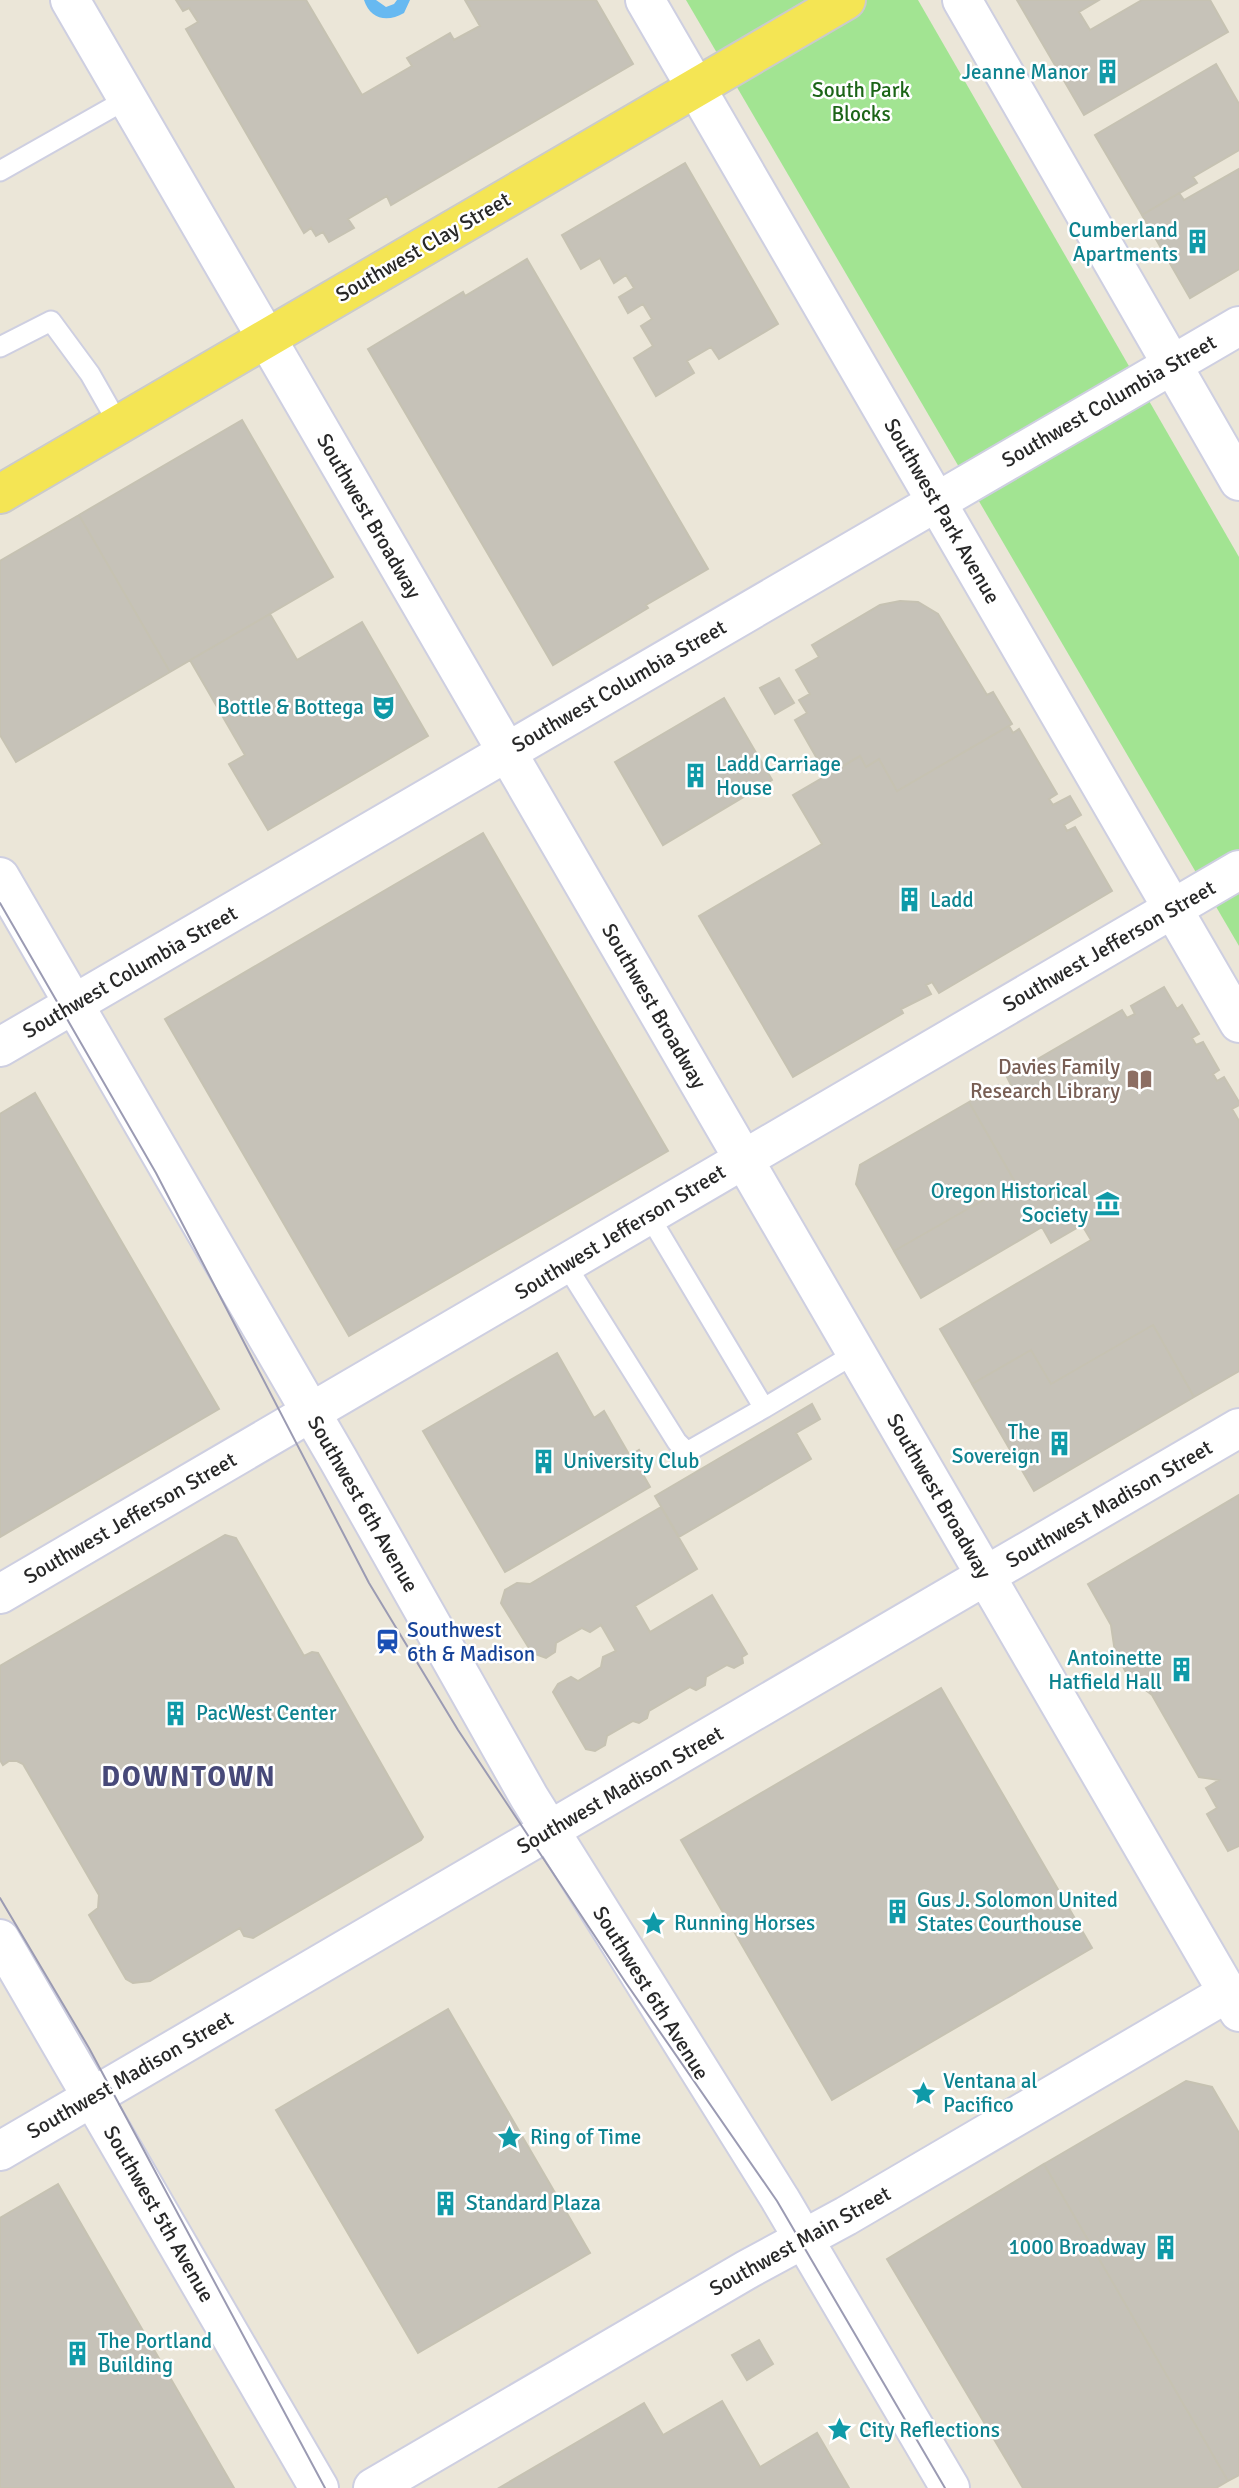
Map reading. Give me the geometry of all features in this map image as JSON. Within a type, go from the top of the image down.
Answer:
[{"type":"main road","name":"Southwest Broadway","points":[[70,0],[1233,2003]]},
{"type":"main road","name":"Southwest Park Avenue","points":[[645,0],[1239,1023]]},
{"type":"main road","name":"Southwest Clay Street","points":[[0,494],[846,0]]},
{"type":"main road","points":[[962,0],[1239,481]]},
{"type":"main road","name":"Southwest Columbia Street","points":[[0,1047],[1239,326]]},
{"type":"main road","name":"Southwest Jefferson Street","points":[[0,1594],[1239,870]]},
{"type":"main road","name":"Southwest 6th Avenue","points":[[0,877],[311,1412],[550,1831],[804,2239],[950,2488]]},
{"type":"main road","name":"Southwest Madison Street","points":[[0,2151],[1239,1428]]},
{"type":"main road","name":"Southwest 5th Avenue","points":[[0,1939],[318,2488]]},
{"type":"main road","name":"Southwest Main Street","points":[[373,2488],[748,2269],[1233,2003]]},
{"type":"lane","points":[[0,171],[127,99]]},
{"type":"lane","points":[[0,347],[51,321],[90,374],[119,425]]},
{"type":"lane","points":[[648,1214],[764,1408]]},
{"type":"lane","points":[[566,1265],[677,1442],[687,1452],[856,1353]]},
{"type":"green space","name":"South Park Blocks","points":[[686,0],[918,0],[1239,557],[1239,946]]},
{"type":"water","points":[[364,0],[376,0],[386,7],[397,0],[410,0],[404,13],[385,18],[370,11]]},
{"type":"building","points":[[176,0],[306,0],[362,95],[412,66],[407,58],[450,33],[454,40],[480,26],[465,0],[596,0],[633,64],[391,205],[387,196],[348,219],[354,228],[329,242],[323,232],[316,236],[311,228],[304,233],[186,29],[198,22],[189,8],[183,11]]},
{"type":"building","name":"Jeanne Manor","points":[[1017,0],[1099,0],[1079,12],[1090,30],[1142,0],[1210,0],[1228,32],[1084,115]]},
{"type":"building","points":[[1216,64],[1239,104],[1239,150],[1193,177],[1197,183],[1142,215],[1095,135]]},
{"type":"building","points":[[685,163],[778,324],[719,359],[711,347],[687,361],[694,373],[656,396],[634,358],[653,346],[641,326],[652,319],[643,304],[628,313],[619,297],[634,288],[626,275],[614,283],[600,258],[581,269],[562,235]]},
{"type":"building","name":"Cumberland Apartments","points":[[1239,169],[1239,269],[1190,298],[1142,215],[1179,193],[1184,200]]},
{"type":"building","points":[[527,259],[708,569],[553,665],[368,349],[463,292],[465,296]]},
{"type":"building","points":[[242,420],[333,577],[170,672],[79,515]]},
{"type":"building","points":[[79,515],[170,672],[16,762],[0,735],[0,561]]},
{"type":"building","points":[[900,601],[918,602],[938,614],[987,695],[993,692],[1012,724],[897,791],[879,759],[866,767],[860,756],[827,776],[795,720],[807,713],[799,700],[810,694],[796,670],[819,657],[812,645],[880,605]]},
{"type":"building","points":[[270,614],[297,660],[362,622],[428,736],[268,830],[229,764],[245,755],[190,660]]},
{"type":"building","points":[[779,678],[794,703],[775,714],[760,688]]},
{"type":"building","name":"Ladd Carriage House","points":[[724,698],[772,780],[663,845],[615,762]]},
{"type":"building","name":"Ladd","points":[[1009,726],[1013,733],[1019,729],[1057,794],[1049,799],[1053,805],[1070,796],[1081,815],[1064,825],[1067,831],[1075,827],[1112,891],[939,993],[932,982],[926,985],[931,994],[901,1009],[903,1013],[793,1077],[699,916],[822,844],[793,795],[860,756],[866,767],[879,759],[897,791]]},
{"type":"building","points":[[483,833],[668,1151],[349,1336],[165,1019]]},
{"type":"building","name":"Oregon Historical Society","points":[[1164,987],[1177,1009],[1182,1005],[1199,1034],[1192,1038],[1196,1045],[1203,1042],[1219,1070],[1213,1074],[1217,1081],[1224,1077],[1239,1102],[1239,1105],[1232,1109],[1239,1121],[1239,1371],[1194,1397],[1153,1325],[1051,1384],[1031,1350],[972,1384],[940,1329],[1091,1240],[1082,1225],[1051,1243],[1042,1227],[921,1298],[894,1251],[1015,1182],[969,1102],[998,1085],[1003,1093],[1012,1087],[1007,1077],[1122,1010],[1127,1018],[1135,1014],[1131,1006]]},
{"type":"building","points":[[35,1093],[219,1409],[0,1537],[0,1114]]},
{"type":"building","points":[[969,1102],[1015,1182],[894,1251],[856,1184],[860,1165]]},
{"type":"building","name":"The Sovereign","points":[[1153,1325],[1194,1397],[1034,1491],[972,1384],[1031,1350],[1051,1384]]},
{"type":"building","name":"University Club","points":[[557,1353],[594,1418],[604,1411],[630,1456],[639,1450],[649,1466],[641,1471],[650,1487],[505,1572],[423,1431]]},
{"type":"building","points":[[812,1404],[820,1419],[796,1433],[811,1459],[679,1537],[655,1496]]},
{"type":"building","name":"Antoinette Hatfield Hall","points":[[1239,1495],[1239,1846],[1228,1851],[1207,1814],[1217,1808],[1206,1788],[1219,1780],[1199,1777],[1152,1695],[1128,1676],[1115,1652],[1111,1625],[1088,1584]]},
{"type":"building","points":[[661,1507],[697,1569],[635,1606],[650,1632],[712,1595],[747,1654],[742,1657],[743,1663],[734,1668],[727,1665],[706,1677],[705,1685],[696,1690],[690,1687],[649,1711],[647,1718],[639,1723],[633,1721],[607,1736],[605,1745],[595,1751],[586,1749],[553,1692],[558,1684],[571,1677],[578,1681],[601,1667],[603,1657],[616,1651],[601,1625],[590,1632],[582,1628],[556,1643],[555,1652],[546,1658],[532,1653],[501,1603],[505,1590],[517,1583],[530,1584]]},
{"type":"building","name":"PacWest Center","points":[[225,1535],[236,1538],[304,1656],[312,1652],[318,1653],[423,1837],[253,1938],[244,1936],[240,1928],[150,1981],[133,1983],[126,1979],[89,1915],[98,1908],[99,1895],[23,1764],[9,1761],[3,1765],[0,1760],[0,1666]]},
{"type":"building","name":"Gus J. Solomon United States Courthouse","points":[[941,1688],[1092,1948],[832,2100],[681,1840]]},
{"type":"building","name":"Standard Plaza","points":[[448,2009],[590,2253],[418,2353],[276,2110]]},
{"type":"building","name":"1000 Broadway","points":[[1186,2081],[1212,2087],[1239,2133],[1239,2475],[1228,2481],[1044,2164]]},
{"type":"building","points":[[1044,2164],[1228,2481],[1216,2488],[1023,2488],[887,2259]]},
{"type":"building","name":"The Portland Building","points":[[58,2184],[234,2488],[0,2488],[0,2218]]},
{"type":"building","points":[[759,2340],[773,2364],[747,2380],[732,2355]]},
{"type":"building","points":[[722,2401],[760,2467],[817,2433],[849,2488],[499,2488],[644,2403],[663,2435]]},
{"type":"tram line","points":[[0,903],[156,1173],[369,1583],[458,1730],[626,1983],[777,2201],[945,2488]]},
{"type":"tram line","points":[[0,1898],[89,2048],[325,2488]]},
{"type":"place","name":"Jeanne Manor","points":[[1108,72]]},
{"type":"place","name":"Cumberland Apartments","points":[[1198,242]]},
{"type":"place","name":"Bottle & Bottega","points":[[384,707]]},
{"type":"place","name":"Ladd Carriage House","points":[[696,776]]},
{"type":"place","name":"Ladd","points":[[910,900]]},
{"type":"place","name":"Davies Family Research Library","points":[[1140,1079]]},
{"type":"place","name":"Oregon Historical Society","points":[[1108,1203]]},
{"type":"place","name":"The Sovereign","points":[[1060,1444]]},
{"type":"place","name":"University Club","points":[[543,1461]]},
{"type":"place","name":"Southwest 6th & Madison","points":[[387,1642]]},
{"type":"place","name":"Antoinette Hatfield Hall","points":[[1182,1670]]},
{"type":"place","name":"PacWest Center","points":[[176,1713]]},
{"type":"place","name":"Gus J. Solomon United States Courthouse","points":[[897,1912]]},
{"type":"place","name":"Running Horses","points":[[654,1923]]},
{"type":"place","name":"Ventana al Pacifico","points":[[923,2093]]},
{"type":"place","name":"Ring of Time","points":[[510,2137]]},
{"type":"place","name":"Standard Plaza","points":[[446,2203]]},
{"type":"place","name":"1000 Broadway","points":[[1166,2247]]},
{"type":"place","name":"The Portland Building","points":[[78,2353]]},
{"type":"place","name":"City Reflections","points":[[839,2430]]},
{"type":"district","name":"DOWNTOWN","points":[[189,1777]]}]
